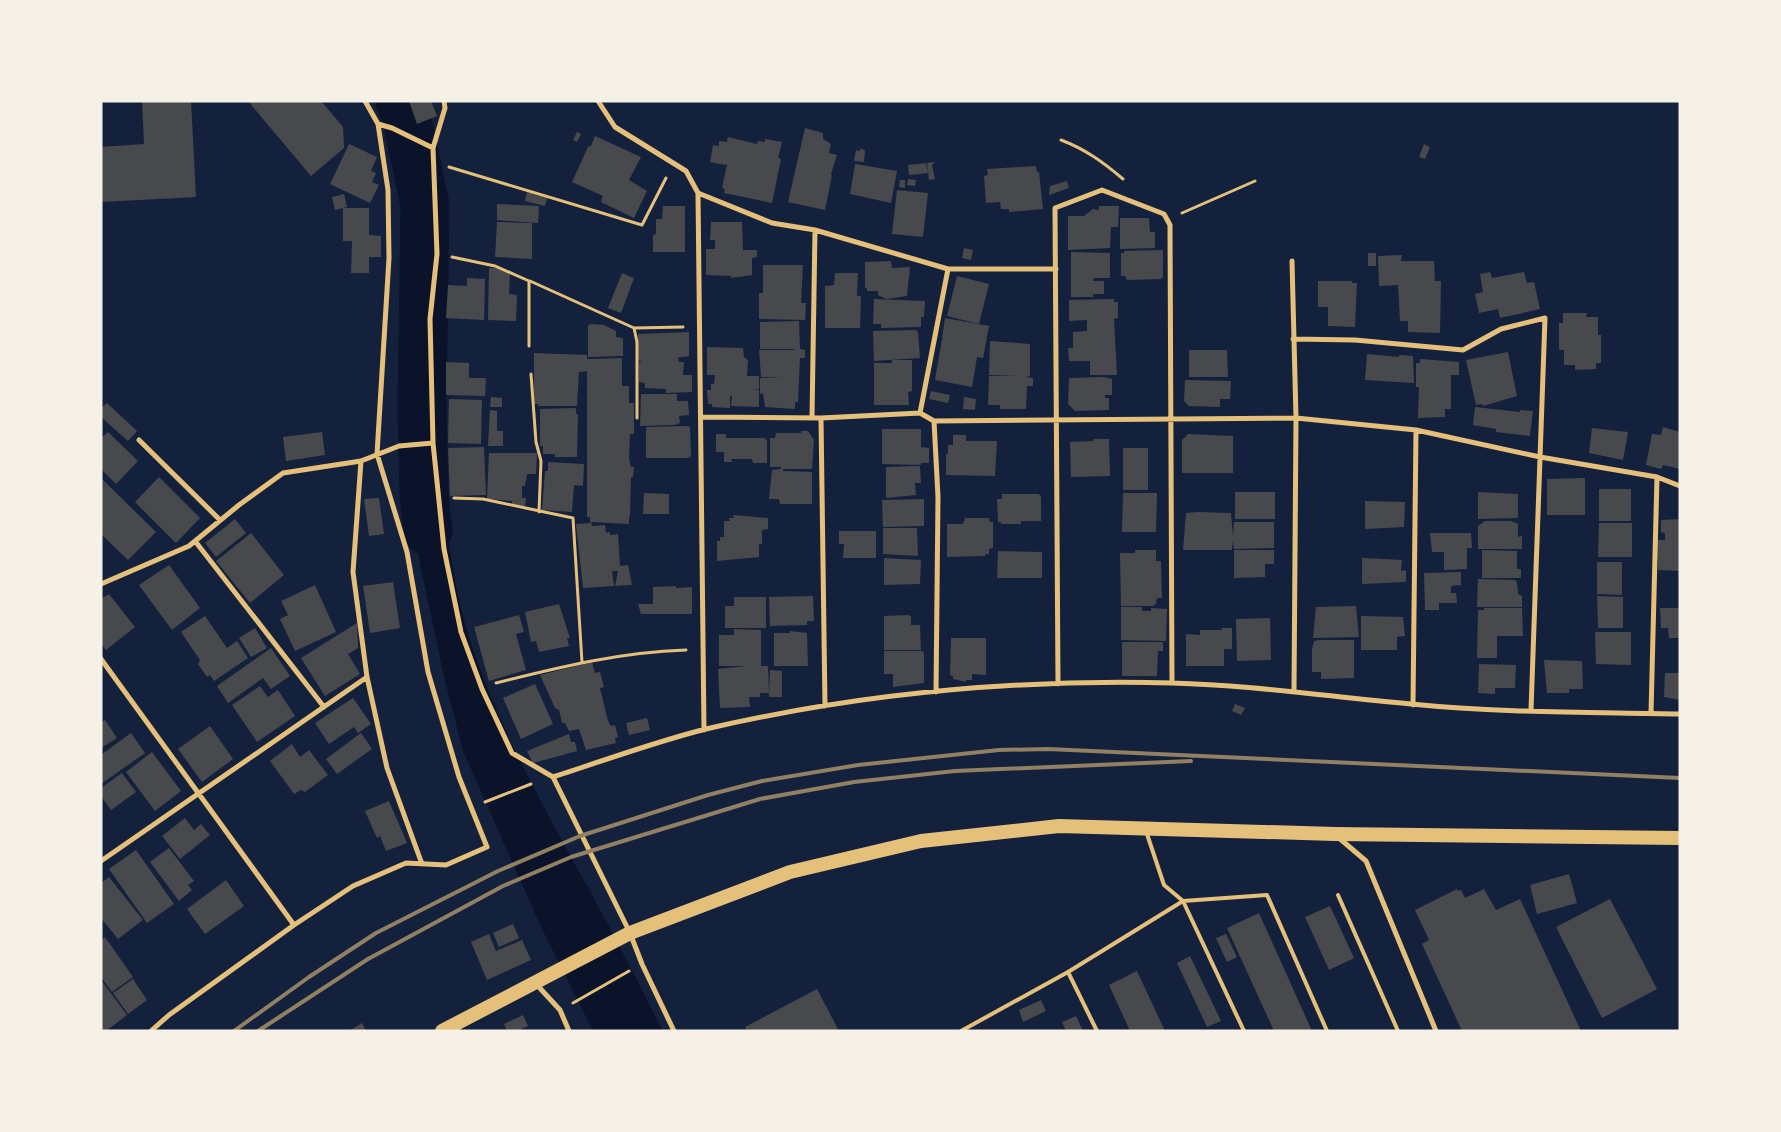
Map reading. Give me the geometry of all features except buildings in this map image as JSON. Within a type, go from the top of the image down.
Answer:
[{"type":"highway","points":[[442,1031],[462,1026],[535,983],[626,935],[790,872],[921,840],[1059,826],[1335,834],[1680,838]]},
{"type":"street","points":[[151,1031],[169,1015],[294,925],[353,886],[406,863],[446,865],[488,846],[459,777],[428,672],[407,552],[377,454],[388,258],[388,190],[378,124],[364,101]]},
{"type":"street","points":[[444,101],[445,108],[432,148],[437,254],[430,319],[433,443],[444,549],[461,632],[482,689],[512,753],[553,777],[626,935],[674,1031]]},
{"type":"street","points":[[598,101],[615,127],[686,171],[698,193],[704,730]]},
{"type":"street","points":[[378,124],[392,128],[432,148]]},
{"type":"street","points":[[1058,684],[1055,208],[1102,190],[1164,214],[1170,226],[1172,683]]},
{"type":"street","points":[[698,193],[772,224],[815,230],[948,269],[1056,269]]},
{"type":"street","points":[[812,418],[815,230]]},
{"type":"street","points":[[1292,261],[1296,418],[1294,690]]},
{"type":"street","points":[[920,413],[948,269]]},
{"type":"street","points":[[1293,339],[1355,340],[1463,350],[1501,329],[1545,318],[1531,710]]},
{"type":"street","points":[[701,417],[821,418],[920,413],[934,421],[1056,422],[1172,418],[1296,418],[1416,430],[1540,457],[1657,477],[1680,486]]},
{"type":"street","points":[[821,418],[825,706]]},
{"type":"street","points":[[934,421],[938,497],[936,692]]},
{"type":"street","points":[[1413,704],[1416,430]]},
{"type":"street","points":[[138,440],[220,520]]},
{"type":"street","points":[[101,584],[188,546],[283,473],[361,461],[399,446],[433,443]]},
{"type":"street","points":[[361,461],[352,572],[368,677],[387,768],[422,864]]},
{"type":"street","points":[[1651,713],[1657,477]]},
{"type":"street","points":[[195,541],[324,707]]},
{"type":"street","points":[[101,659],[294,925]]},
{"type":"street","points":[[101,861],[368,677]]},
{"type":"street","points":[[553,777],[704,730],[825,706],[936,692],[1058,684],[1172,683],[1294,690],[1413,704],[1531,710],[1680,714]]},
{"type":"street","points":[[1335,834],[1366,861],[1436,1031]]},
{"type":"street","points":[[535,983],[560,1010],[569,1031]]},
{"type":"lane","points":[[1145,828],[1164,885],[1183,901],[1244,1031]]},
{"type":"lane","points":[[961,1031],[1068,972],[1183,901],[1267,895],[1327,1031]]},
{"type":"lane","points":[[1338,895],[1398,1031]]},
{"type":"lane","points":[[1068,972],[1097,1031]]},
{"type":"path","points":[[1061,140],[1080,147],[1099,159],[1123,179],[1142,206]]},
{"type":"path","points":[[434,163],[642,225],[667,177]]},
{"type":"path","points":[[1195,207],[1255,181]]},
{"type":"path","points":[[437,254],[495,266],[634,328],[698,327]]},
{"type":"path","points":[[529,281],[529,346]]},
{"type":"path","points":[[634,328],[637,342],[638,418]]},
{"type":"path","points":[[531,374],[536,442],[541,461],[539,512]]},
{"type":"path","points":[[439,498],[483,499],[572,518],[582,662]]},
{"type":"path","points":[[482,689],[582,662],[643,651],[703,649]]},
{"type":"path","points":[[479,804],[515,789]]},
{"type":"path","points":[[560,1010],[642,964]]},
{"type":"water","points":[[439,463],[459,602],[487,687],[530,781],[663,1031],[593,1031],[542,929],[463,751],[444,677],[420,564],[408,466]]},
{"type":"waterway","points":[[400,101],[406,115],[425,205],[422,408],[424,496],[428,531]]},
{"type":"railway","points":[[234,1031],[309,977],[376,933],[498,871],[580,836],[708,795],[762,781],[858,765],[999,750],[1048,749],[1680,778]]},
{"type":"railway","points":[[258,1031],[368,959],[503,886],[571,857],[760,799],[854,782],[955,771],[1191,761]]}]
